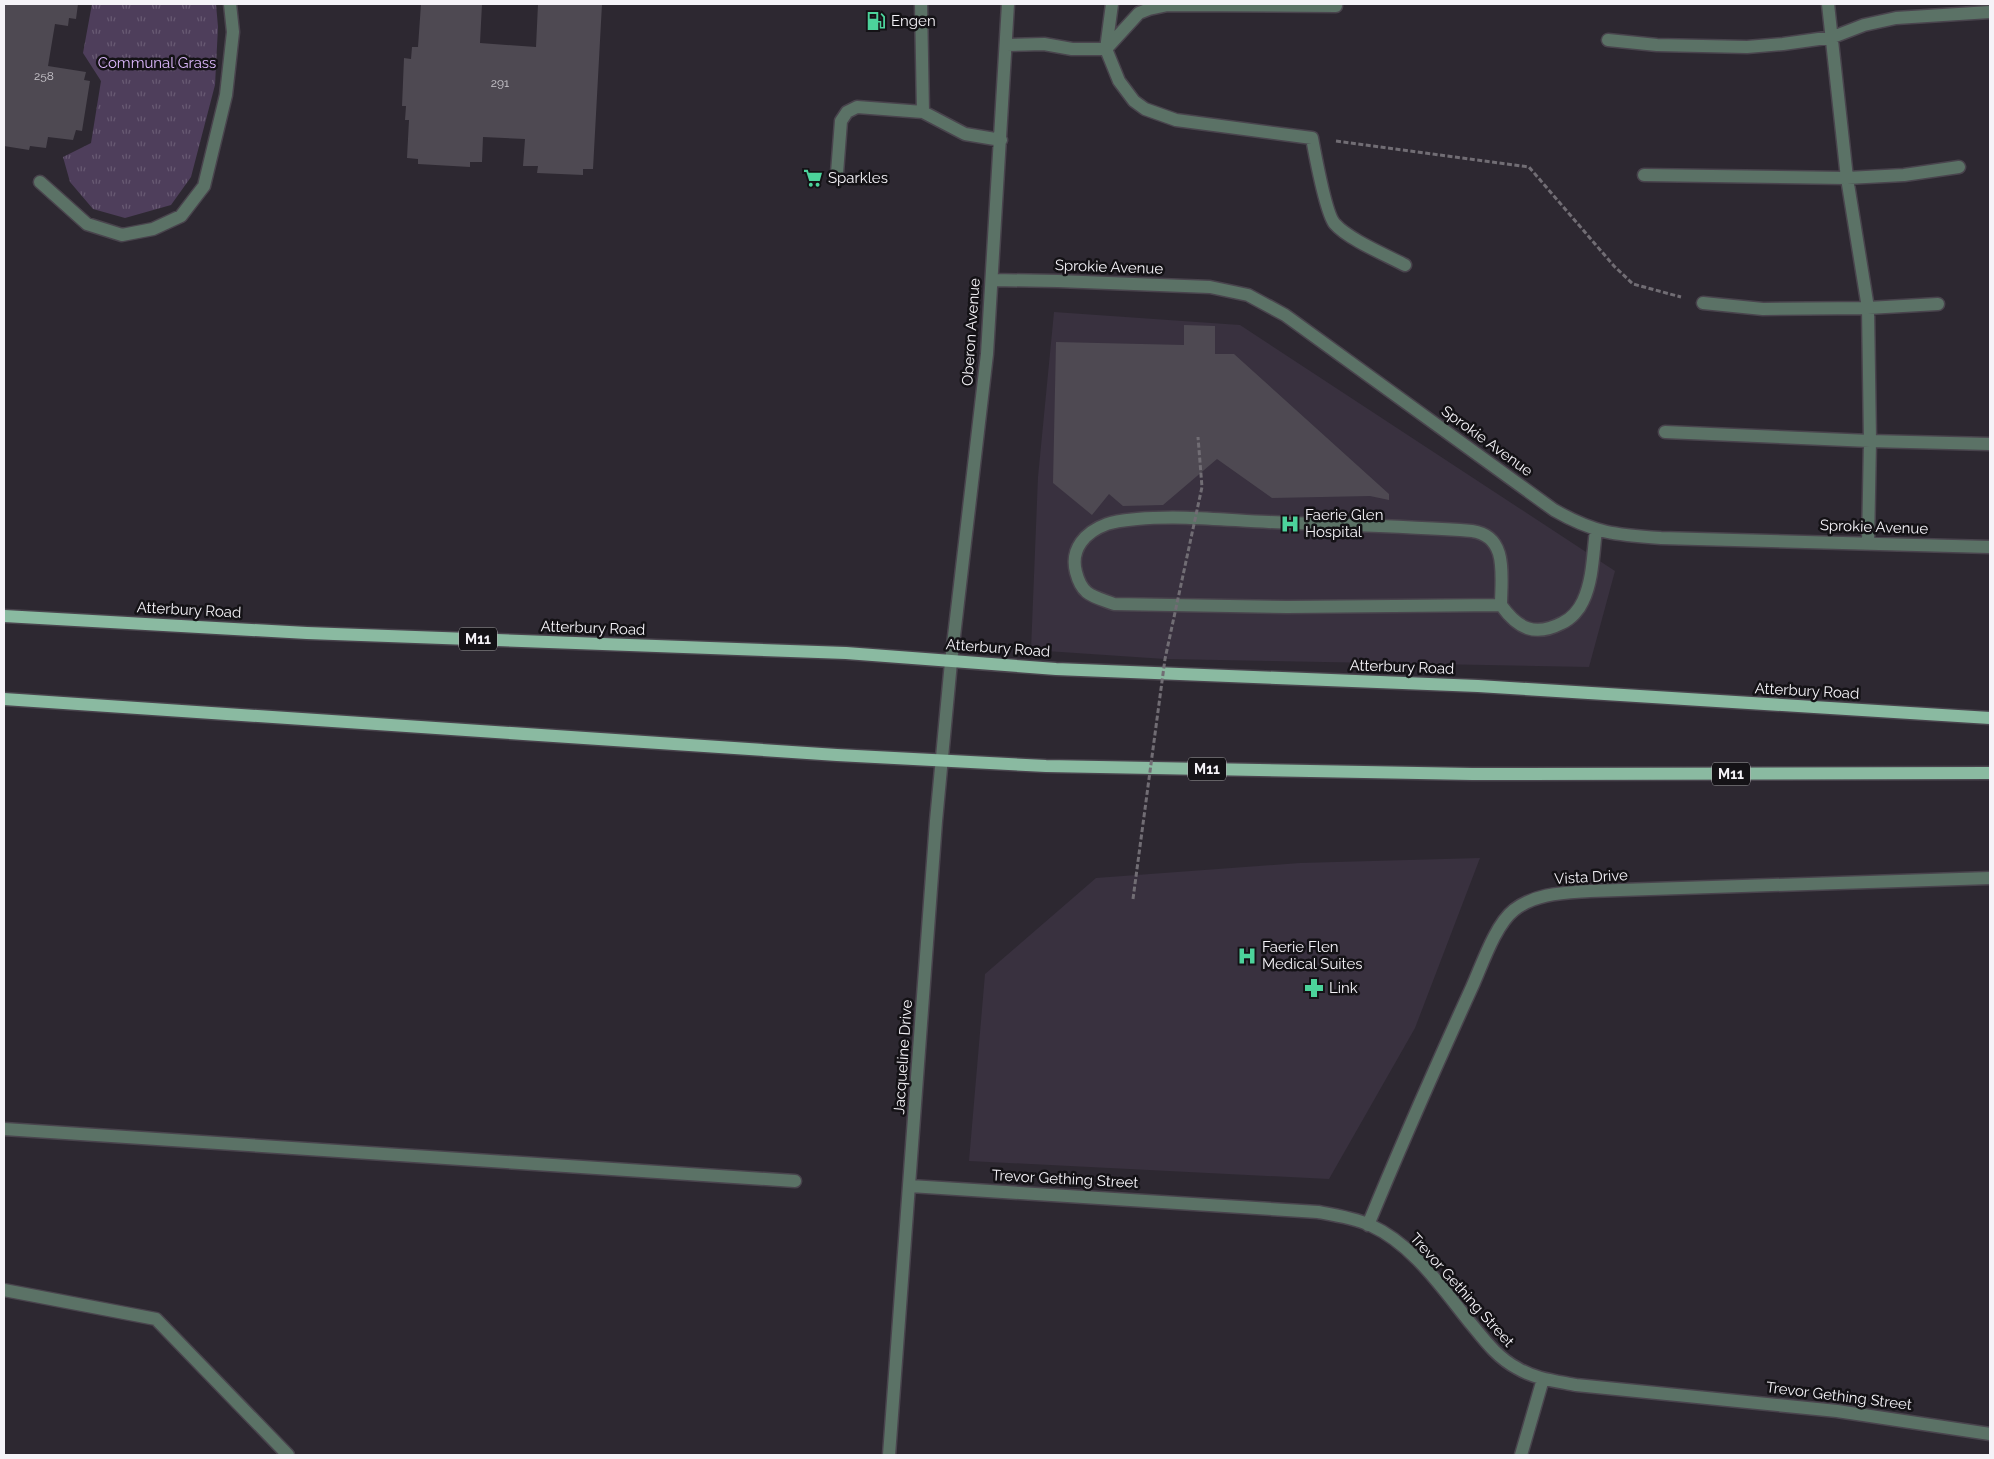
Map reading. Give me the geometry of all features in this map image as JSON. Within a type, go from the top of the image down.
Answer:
[{"type":"main road","name":"Atterbury Road","points":[[4,616],[307,633],[846,653],[1056,669],[1478,686],[1990,718]]},
{"type":"main road","name":"M11","points":[[4,699],[798,752],[1046,766],[1472,774],[1990,773]]},
{"type":"street","points":[[40,182],[87,224],[122,235],[153,229],[181,216],[204,186],[226,95],[233,32],[230,4]]},
{"type":"street","points":[[921,4],[923,112]]},
{"type":"street","name":"Oberon Avenue","points":[[952,662],[987,354],[1008,4]]},
{"type":"street","points":[[1112,4],[1106,49],[1119,81],[1134,101],[1145,109],[1176,120],[1312,138],[1329,212],[1334,224],[1346,234],[1405,265]]},
{"type":"street","points":[[1828,4],[1847,178],[1868,308],[1870,441],[1868,544]]},
{"type":"street","points":[[1006,46],[1044,44],[1072,49],[1106,49],[1139,12],[1168,5],[1336,6]]},
{"type":"street","points":[[1608,40],[1656,46],[1747,47],[1783,44],[1832,36],[1864,25],[1896,18],[1990,12]]},
{"type":"street","points":[[837,173],[841,122],[847,112],[857,107],[923,112],[965,134],[1001,140]]},
{"type":"street","points":[[1644,174],[1847,178],[1904,175],[1959,167]]},
{"type":"street","name":"Sprokie Avenue","points":[[992,280],[1210,287],[1248,295],[1285,315],[1554,510],[1577,523],[1596,530],[1626,536],[1990,547]]},
{"type":"street","points":[[1703,303],[1763,309],[1868,308],[1938,304]]},
{"type":"street","points":[[1665,432],[1990,444]]},
{"type":"street","points":[[1501,605],[1287,607],[1114,604],[1088,595],[1082,587],[1075,570],[1074,557],[1077,545],[1083,539],[1107,524],[1164,516],[1472,531],[1486,535],[1498,546],[1501,560],[1501,605],[1518,623],[1534,631],[1554,628],[1577,612],[1584,600],[1592,563],[1596,530]]},
{"type":"street","name":"Jacqueline Drive","points":[[889,1455],[941,760],[952,662]]},
{"type":"street","name":"Vista Drive","points":[[1368,1225],[1416,1109],[1491,946],[1509,915],[1524,904],[1546,896],[1590,891],[1990,878]]},
{"type":"street","points":[[4,1129],[795,1181]]},
{"type":"street","name":"Trevor Gething Street","points":[[910,1186],[1311,1211],[1334,1215],[1368,1225],[1395,1240],[1432,1276],[1488,1344],[1516,1368],[1543,1379],[1576,1385],[1836,1411],[1990,1434]]},
{"type":"street","points":[[4,1290],[156,1319],[288,1455]]},
{"type":"street","points":[[1521,1455],[1543,1379]]},
{"type":"path","points":[[1312,138],[1529,167],[1614,266],[1633,284],[1703,303]]},
{"type":"path","points":[[1132,899],[1165,659],[1202,487],[1198,436]]},
{"type":"shaded area","name":"Faerie Glen Hospital","points":[[1054,312],[1240,325],[1615,571],[1589,667],[1165,659],[1031,650],[1038,477]]},
{"type":"shaded area","points":[[1480,858],[1415,1028],[1329,1179],[969,1161],[985,974],[1096,878],[1300,863]]},
{"type":"green space","name":"Communal Grass","points":[[92,4],[216,4],[218,27],[215,85],[191,177],[171,205],[125,218],[93,209],[70,182],[63,157],[91,143],[101,81],[83,53]]},
{"type":"building","points":[[4,4],[78,4],[76,19],[69,18],[68,26],[55,24],[48,66],[86,72],[84,80],[90,81],[82,131],[76,130],[73,140],[48,137],[46,148],[30,146],[29,150],[4,146]]},
{"type":"building","points":[[421,4],[482,4],[480,43],[536,47],[538,4],[602,4],[593,169],[583,169],[583,175],[537,173],[538,166],[523,166],[525,139],[483,137],[482,162],[470,162],[470,167],[418,164],[418,159],[407,158],[409,120],[405,120],[406,106],[402,106],[404,58],[411,59],[412,47],[418,47]]},
{"type":"building","points":[[1184,325],[1215,326],[1215,354],[1234,354],[1389,494],[1389,500],[1370,496],[1272,498],[1217,459],[1163,505],[1123,506],[1109,494],[1092,515],[1053,483],[1056,342],[1184,345]]},
{"type":"place","name":"Engen","points":[[876,21]]},
{"type":"place","name":"Sparkles","points":[[813,178]]},
{"type":"place","name":"Faerie Glen Hospital","points":[[1290,524]]},
{"type":"place","name":"Faerie Flen Medical Suites","points":[[1247,956]]},
{"type":"place","name":"Link","points":[[1314,988]]}]
